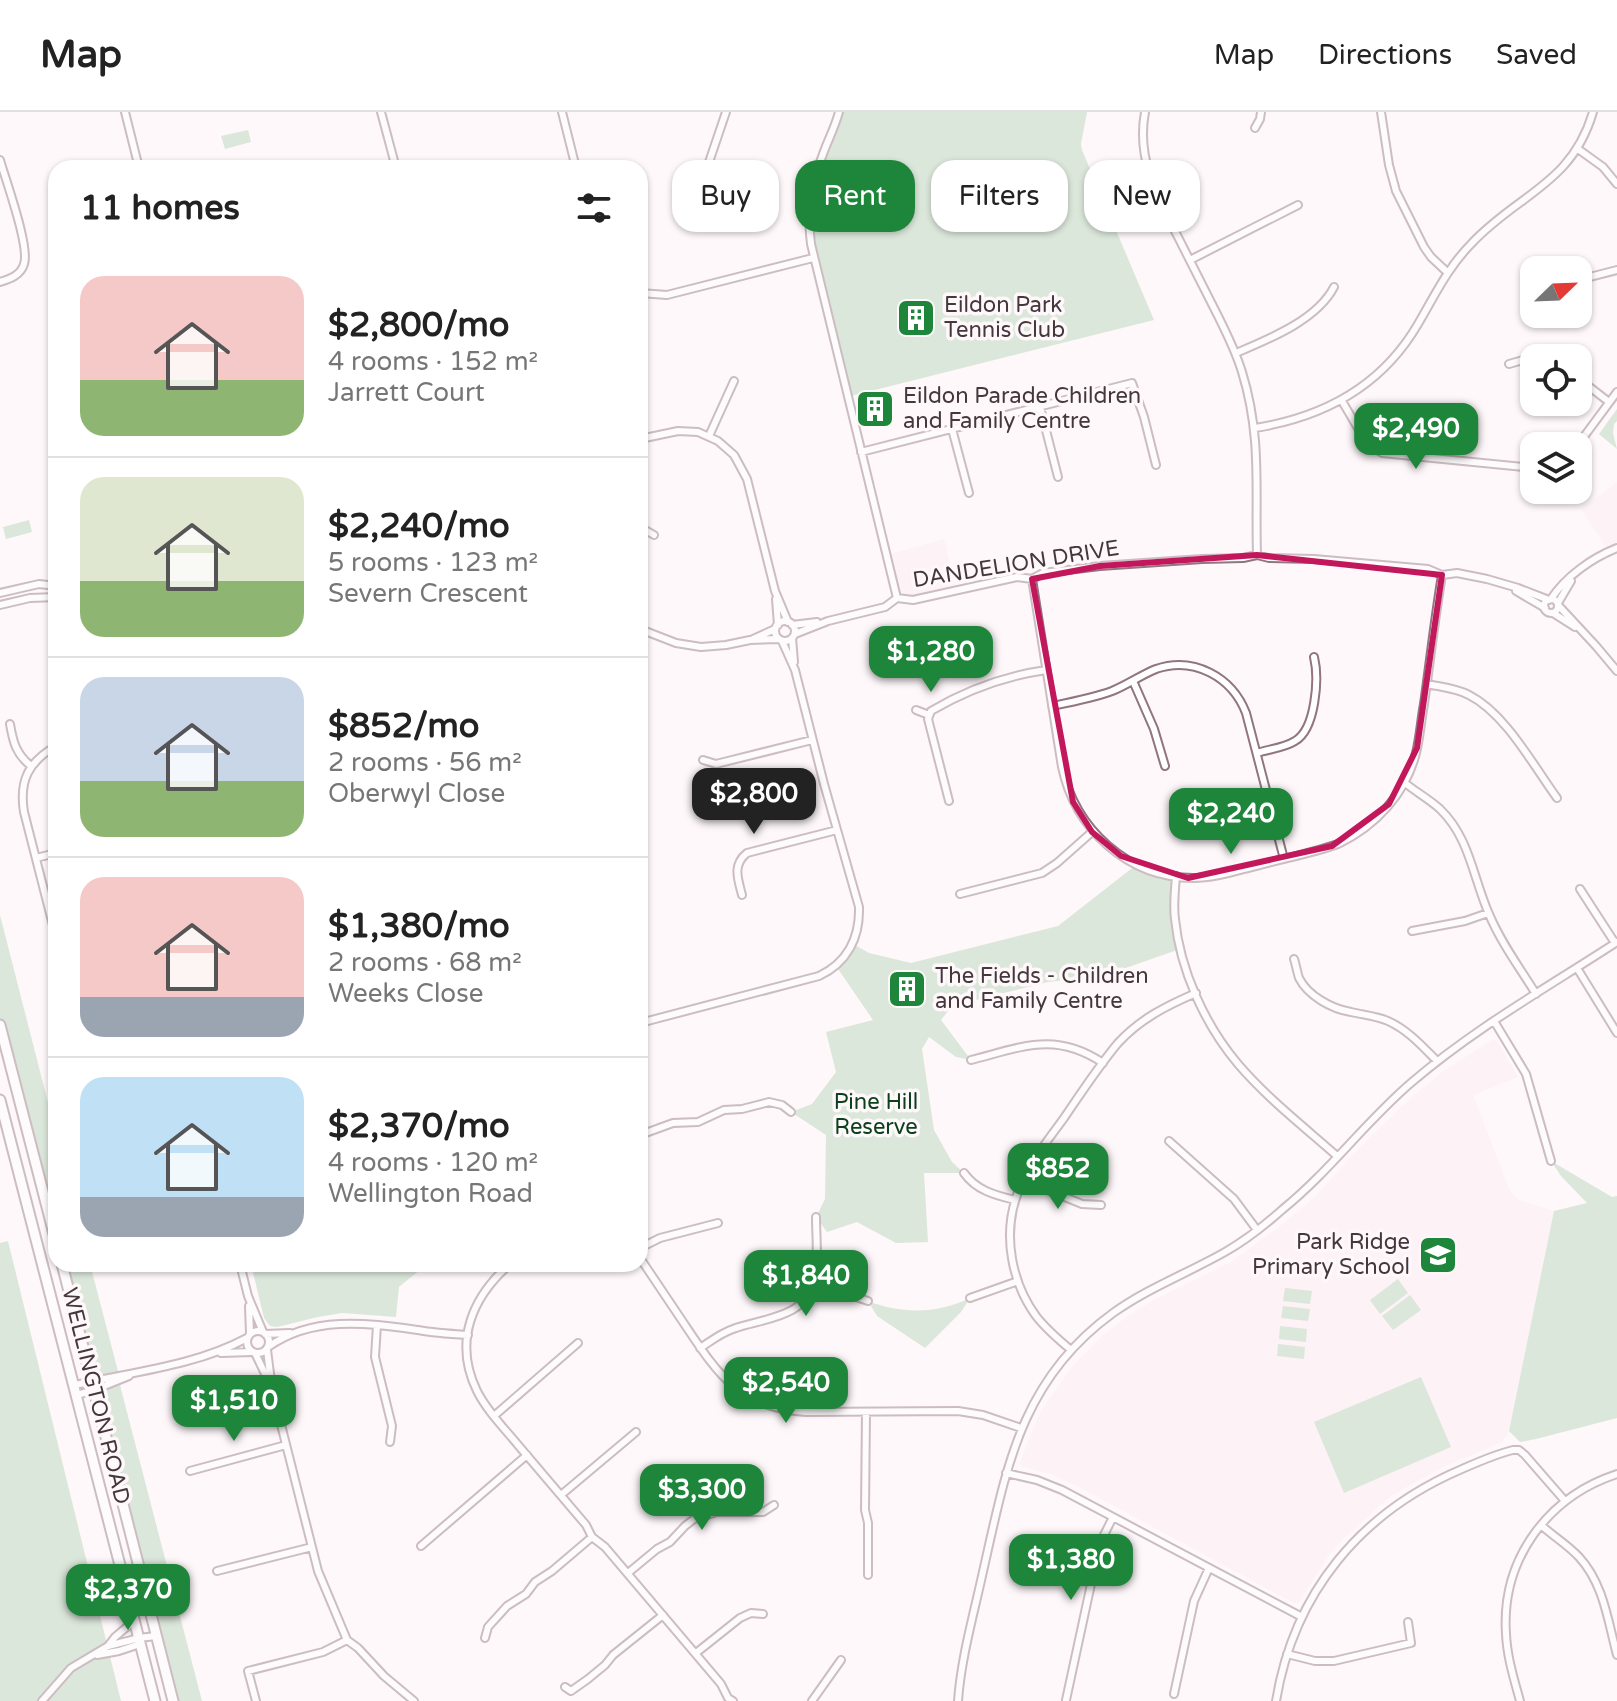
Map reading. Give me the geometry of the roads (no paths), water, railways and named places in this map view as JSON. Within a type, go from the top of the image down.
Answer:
[{"type":"main road","points":[[0,1025],[48,1211]]},
{"type":"main road","name":"WELLINGTON ROAD","points":[[0,1100],[155,1701]]},
{"type":"main road","name":"WELLINGTON ROAD","points":[[64,1272],[173,1701]]},
{"type":"street","points":[[125,112],[137,160]]},
{"type":"street","points":[[381,112],[394,160]]},
{"type":"street","points":[[562,112],[574,160]]},
{"type":"street","points":[[710,160],[726,112]]},
{"type":"street","points":[[839,112],[816,173],[809,229],[813,258],[897,598]]},
{"type":"street","points":[[1145,112],[1143,146],[1156,194],[1236,353],[1247,387],[1257,453],[1257,555]]},
{"type":"street","points":[[1255,128],[1261,112]]},
{"type":"street","points":[[1381,112],[1396,191],[1424,247],[1447,272]]},
{"type":"street","points":[[1255,428],[1295,420],[1342,401],[1375,376],[1401,350],[1447,272],[1470,244],[1492,223],[1550,181],[1578,149],[1593,112]]},
{"type":"street","points":[[1578,149],[1603,167],[1617,184]]},
{"type":"street","points":[[0,160],[26,254],[21,271],[0,282]]},
{"type":"street","points":[[1190,260],[1298,205]]},
{"type":"street","points":[[648,294],[667,295],[813,258]]},
{"type":"street","points":[[1592,276],[1617,270]]},
{"type":"street","points":[[1236,353],[1306,316],[1324,303],[1334,287]]},
{"type":"street","points":[[1509,364],[1520,361]]},
{"type":"street","points":[[709,436],[734,381]]},
{"type":"street","points":[[861,452],[1133,383],[1156,465]]},
{"type":"street","points":[[1592,389],[1609,402]]},
{"type":"street","points":[[1587,432],[1617,392]]},
{"type":"street","points":[[1342,401],[1366,442],[1382,453],[1520,467]]},
{"type":"street","points":[[1040,407],[1058,477]]},
{"type":"street","points":[[952,429],[969,493]]},
{"type":"street","points":[[648,437],[678,431],[698,432],[726,447],[742,468],[775,591],[790,623],[795,670],[812,740],[859,907],[855,939],[842,961],[828,972],[648,1021]]},
{"type":"street","points":[[648,532],[654,535]]},
{"type":"street","points":[[1553,613],[1557,611],[1554,602],[1561,586],[1588,562],[1617,548]]},
{"type":"street","name":"DANDELION DRIVE","points":[[793,636],[828,621],[885,607],[897,598],[913,600],[1017,577],[1032,579],[1043,573],[1100,566],[1257,555],[1428,569],[1442,575],[1457,573],[1498,583],[1554,602],[1617,671]]},
{"type":"street","points":[[1032,579],[1064,779],[1073,802],[1092,832],[1115,852],[1136,865],[1193,878],[1216,876],[1332,846],[1360,832],[1382,813],[1405,783],[1417,748],[1442,575]]},
{"type":"street","name":"DANDELION DRIVE","points":[[1498,583],[1582,631]]},
{"type":"street","points":[[48,585],[1,592],[2,604],[48,597]]},
{"type":"street","points":[[775,591],[776,635],[795,670]]},
{"type":"street","points":[[1545,608],[1545,604],[1554,602]]},
{"type":"street","name":"DANDELION DRIVE","points":[[790,623],[828,621]]},
{"type":"street","points":[[750,640],[783,622],[790,623]]},
{"type":"street","points":[[648,632],[676,643],[701,647],[750,640],[787,641],[793,636]]},
{"type":"street","points":[[1257,753],[1292,743],[1307,729],[1317,673],[1314,657]]},
{"type":"street","points":[[1052,706],[1097,696],[1160,668],[1180,665],[1203,669],[1219,678],[1242,702],[1284,859]]},
{"type":"street","points":[[949,801],[929,715],[935,708],[977,688],[1046,670]]},
{"type":"street","points":[[1133,681],[1152,722],[1165,766]]},
{"type":"street","points":[[1427,684],[1460,691],[1491,710],[1557,798]]},
{"type":"street","points":[[916,710],[929,715]]},
{"type":"street","points":[[10,724],[12,742],[17,752],[31,766]]},
{"type":"street","points":[[703,760],[716,764],[812,740]]},
{"type":"street","points":[[48,751],[31,766],[23,785],[22,800],[48,905]]},
{"type":"street","points":[[1405,783],[1438,807],[1456,827],[1471,860],[1488,913],[1536,994]]},
{"type":"street","points":[[742,895],[737,870],[740,860],[747,853],[837,830]]},
{"type":"street","points":[[960,894],[1042,873],[1092,832]]},
{"type":"street","points":[[36,858],[48,855]]},
{"type":"street","points":[[1176,876],[1174,906],[1180,949],[1196,993],[1216,1034],[1246,1073],[1337,1156]]},
{"type":"street","points":[[958,1701],[971,1626],[1006,1473],[1021,1428],[1040,1391],[1071,1350],[1123,1306],[1225,1252],[1257,1230],[1301,1194],[1394,1097],[1437,1061],[1616,942],[1580,889]]},
{"type":"street","points":[[1412,931],[1465,921],[1488,913]]},
{"type":"street","points":[[1294,959],[1301,981],[1323,1001],[1341,1010],[1392,1023],[1415,1039],[1437,1061]]},
{"type":"street","points":[[1577,968],[1617,1033]]},
{"type":"street","points":[[1071,1350],[1034,1313],[1018,1281],[1010,1237],[1015,1200],[1038,1155],[1124,1037],[1161,1008],[1196,993]]},
{"type":"street","points":[[1494,1021],[1526,1074],[1551,1161]]},
{"type":"street","points":[[971,1060],[1053,1043],[1079,1049],[1103,1063]]},
{"type":"street","points":[[648,1132],[673,1123],[698,1122],[724,1110],[769,1102],[782,1105],[791,1112]]},
{"type":"street","points":[[1169,1141],[1234,1199],[1257,1230]]},
{"type":"street","points":[[964,1173],[980,1189],[1015,1200]]},
{"type":"street","points":[[1023,1180],[1082,1204],[1101,1205]]},
{"type":"street","points":[[700,1348],[730,1330],[787,1313],[805,1298],[814,1283],[816,1217]]},
{"type":"street","points":[[648,1244],[718,1223]]},
{"type":"street","points":[[648,1270],[715,1369],[749,1397],[764,1404],[794,1411],[965,1412],[1021,1428]]},
{"type":"street","points":[[242,1272],[248,1296],[268,1338],[272,1389],[323,1584],[347,1640],[414,1701]]},
{"type":"street","points":[[502,1272],[480,1296],[468,1335],[471,1374],[481,1398],[586,1525],[592,1537],[602,1543],[696,1653],[724,1688],[728,1700]]},
{"type":"street","points":[[970,1298],[1018,1281]]},
{"type":"street","points":[[814,1283],[868,1301]]},
{"type":"street","points":[[248,1296],[248,1347],[254,1352],[272,1389]]},
{"type":"street","points":[[76,1390],[214,1353],[255,1331],[297,1332],[340,1323],[468,1335]]},
{"type":"street","points":[[377,1325],[375,1357],[392,1426],[390,1442]]},
{"type":"street","points":[[214,1353],[261,1353],[297,1332]]},
{"type":"street","points":[[494,1416],[578,1343]]},
{"type":"street","points":[[866,1412],[868,1575]]},
{"type":"street","points":[[561,1495],[636,1432]]},
{"type":"street","points":[[1519,1450],[1520,1442]]},
{"type":"street","points":[[190,1471],[286,1445]]},
{"type":"street","points":[[1276,1701],[1287,1654],[1313,1595],[1353,1542],[1388,1511],[1444,1477],[1507,1451],[1519,1450],[1565,1501]]},
{"type":"street","points":[[421,1546],[527,1455]]},
{"type":"street","points":[[1006,1473],[1051,1485],[1302,1617]]},
{"type":"street","points":[[1520,1701],[1506,1644],[1506,1613],[1515,1571],[1523,1552],[1541,1525],[1565,1501],[1593,1483],[1617,1474]]},
{"type":"street","points":[[628,1573],[673,1539],[689,1522],[717,1512],[763,1512],[774,1505]]},
{"type":"street","points":[[763,1512],[768,1523]]},
{"type":"street","points":[[1066,1700],[1096,1561],[1113,1517]]},
{"type":"street","points":[[1541,1525],[1576,1554],[1593,1575],[1617,1655]]},
{"type":"street","points":[[485,1638],[488,1627],[507,1606],[526,1594],[535,1582],[592,1537]]},
{"type":"street","points":[[217,1571],[312,1547]]},
{"type":"street","points":[[1174,1694],[1194,1601],[1209,1568]]},
{"type":"street","points":[[750,1603],[751,1613]]},
{"type":"street","points":[[696,1653],[735,1621],[751,1613],[763,1614]]},
{"type":"street","points":[[569,1701],[568,1689],[588,1679],[663,1615]]},
{"type":"street","points":[[42,1701],[71,1668],[108,1646],[135,1620]]},
{"type":"street","points":[[1287,1654],[1315,1661],[1334,1661],[1397,1647],[1411,1643],[1408,1622]]},
{"type":"street","points":[[476,1623],[488,1627]]},
{"type":"street","points":[[94,1655],[119,1651],[156,1636]]},
{"type":"street","points":[[256,1701],[248,1671],[323,1652],[347,1640]]},
{"type":"street","points":[[108,1646],[140,1641]]},
{"type":"street","points":[[812,1701],[841,1660]]},
{"type":"place","name":"Eildon Park Tennis Club","points":[[916,318]]},
{"type":"place","name":"Eildon Parade Children and Family Centre","points":[[875,409]]},
{"type":"place","name":"The Fields - Children and Family Centre","points":[[907,989]]},
{"type":"place","name":"Park Ridge Primary School","points":[[1438,1255]]},
{"type":"park label","name":"Pine Hill Reserve","points":[[876,1114]]}]
